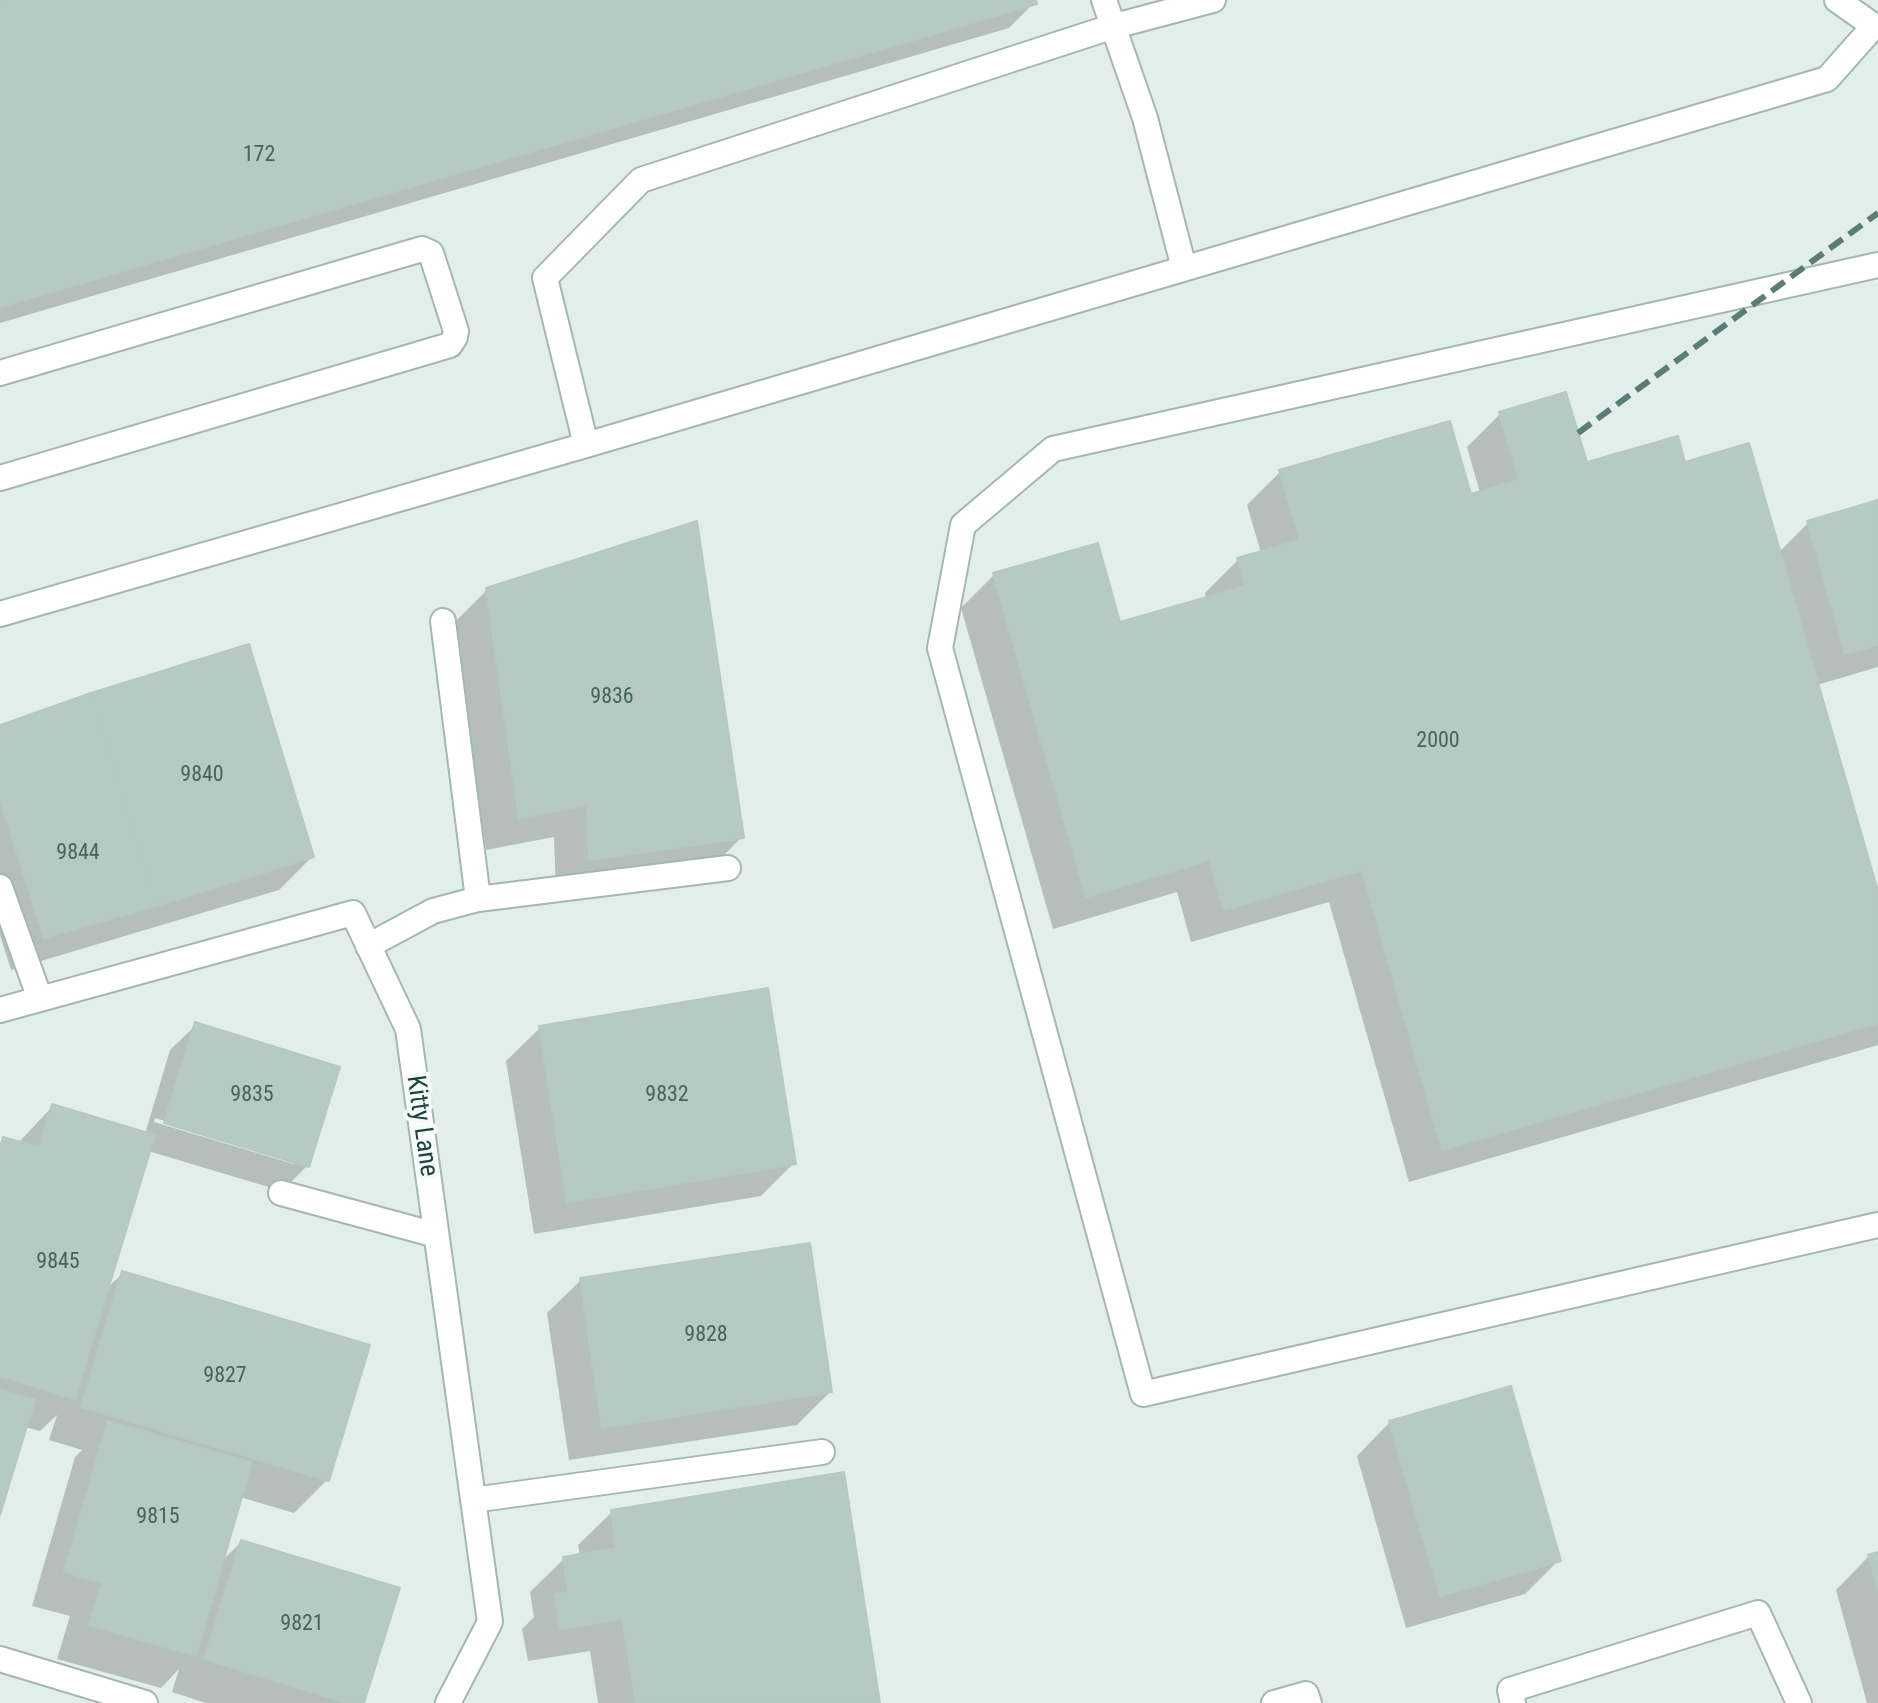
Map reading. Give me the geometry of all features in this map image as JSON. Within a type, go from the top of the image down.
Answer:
[{"type":"street","points":[[1104,0],[1145,118],[1184,268]]},
{"type":"street","points":[[586,445],[545,278],[641,180],[1111,27],[1213,0]]},
{"type":"street","points":[[1,612],[586,445],[1827,79],[1876,26],[1837,0]]},
{"type":"street","points":[[0,373],[422,249],[431,253],[456,331],[450,345],[0,478]]},
{"type":"street","points":[[1878,265],[1053,449],[963,525],[940,648],[1143,1394],[1878,1225]]},
{"type":"street","points":[[443,621],[478,899]]},
{"type":"street","points":[[368,946],[433,911],[478,899],[728,868]]},
{"type":"street","points":[[0,887],[40,999]]},
{"type":"street","name":"Kitty Lane","points":[[1,1014],[40,999],[353,913],[408,1029],[490,1622],[448,1703]]},
{"type":"street","points":[[281,1193],[436,1235]]},
{"type":"street","points":[[473,1500],[822,1452]]},
{"type":"street","points":[[1513,1703],[1510,1690],[1758,1613],[1799,1703]]},
{"type":"street","points":[[0,1659],[145,1703]]},
{"type":"street","points":[[1274,1703],[1306,1694],[1309,1703]]},
{"type":"building","points":[[0,0],[1036,0],[1037,4],[0,307]]},
{"type":"building","points":[[1566,392],[1587,462],[1678,436],[1685,462],[1749,443],[1878,891],[1878,1023],[1442,1150],[1362,870],[1224,910],[1210,860],[1086,897],[993,573],[1098,543],[1120,622],[1245,586],[1237,558],[1300,540],[1279,470],[1450,421],[1471,494],[1519,480],[1499,412]]},
{"type":"building","points":[[1878,500],[1878,645],[1845,654],[1807,521]]},
{"type":"building","points":[[697,521],[744,838],[589,860],[587,805],[519,818],[486,588]]},
{"type":"building","points":[[249,644],[314,857],[156,906],[91,693]]},
{"type":"building","points":[[91,693],[156,906],[44,938],[0,799],[0,725]]},
{"type":"building","points":[[768,988],[796,1164],[567,1202],[539,1026]]},
{"type":"building","points":[[195,1022],[340,1067],[309,1167],[164,1123]]},
{"type":"building","points":[[52,1104],[155,1135],[75,1399],[0,1376],[0,1148],[3,1137],[39,1147]]},
{"type":"building","points":[[810,1243],[832,1392],[602,1428],[580,1278]]},
{"type":"building","points":[[122,1271],[370,1345],[329,1481],[81,1407]]},
{"type":"building","points":[[1511,1386],[1561,1561],[1440,1596],[1389,1421]]},
{"type":"building","points":[[0,1390],[35,1400],[0,1515]]},
{"type":"building","points":[[108,1421],[252,1462],[196,1656],[89,1625],[102,1583],[64,1572]]},
{"type":"building","points":[[844,1472],[880,1703],[636,1703],[622,1619],[560,1629],[555,1594],[568,1592],[563,1557],[616,1548],[611,1510]]},
{"type":"building","points":[[241,1540],[400,1588],[364,1703],[347,1703],[204,1659]]},
{"type":"building","points":[[1878,1552],[1878,1590],[1868,1555]]},
{"type":"railway","points":[[1578,433],[1878,213]]}]
